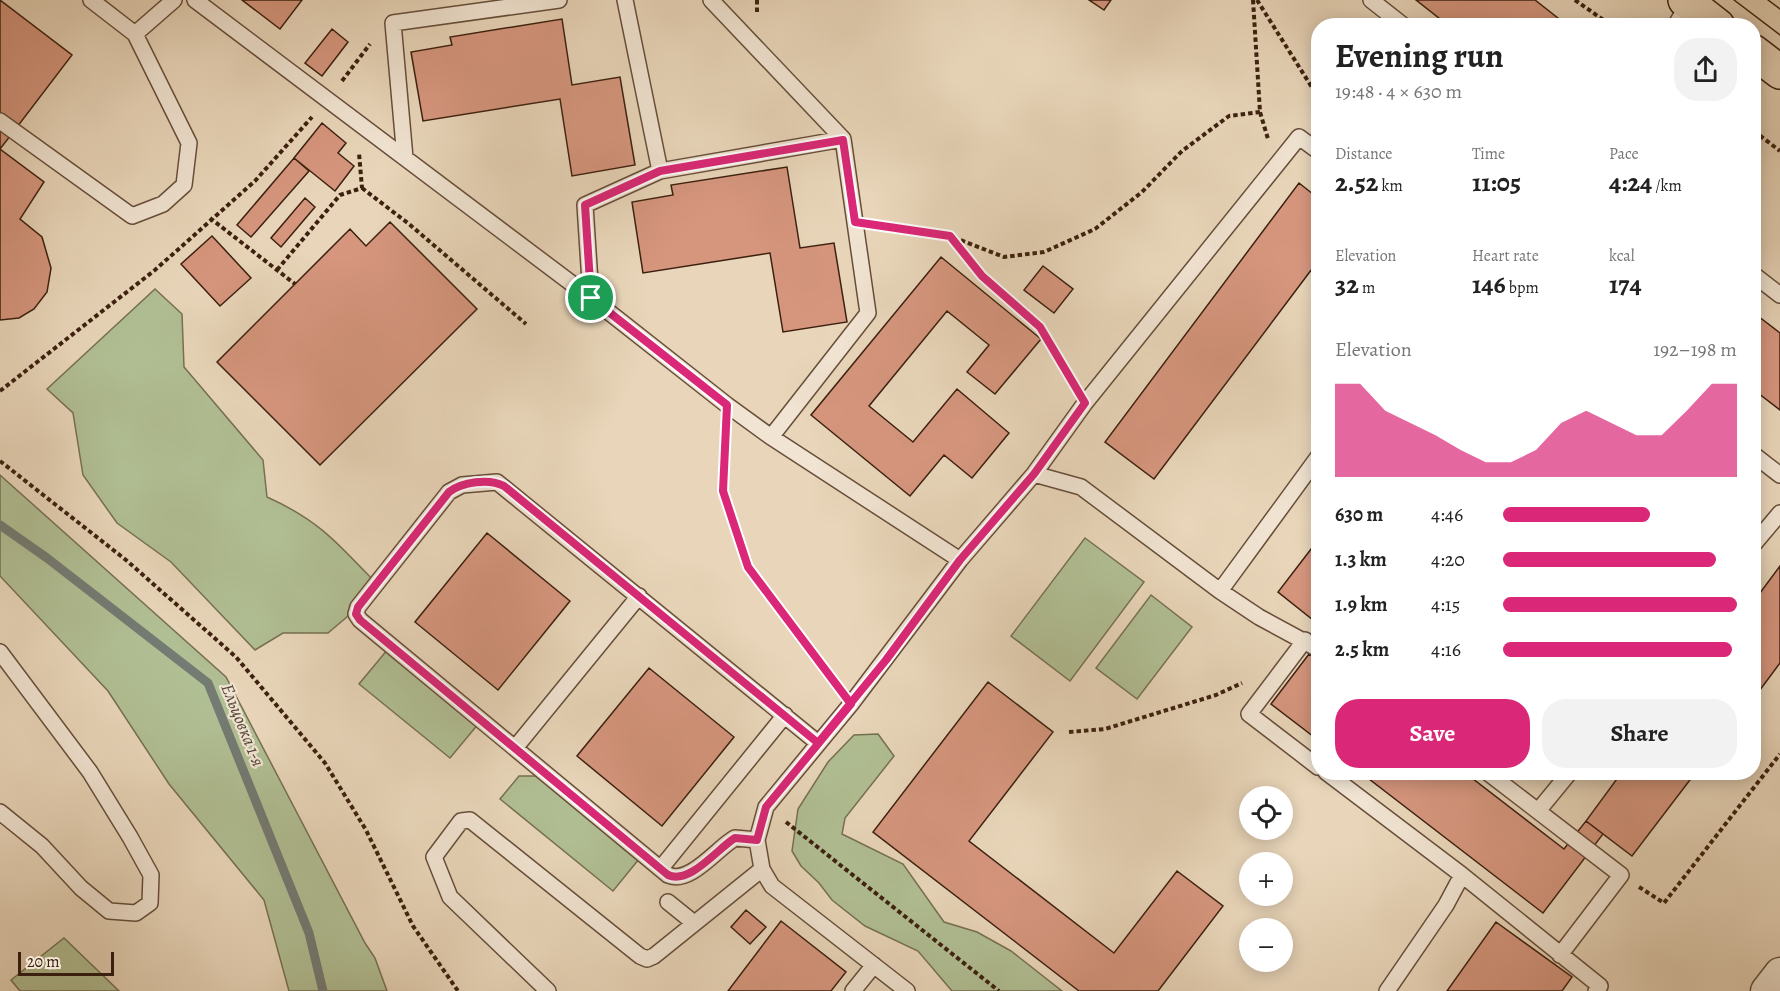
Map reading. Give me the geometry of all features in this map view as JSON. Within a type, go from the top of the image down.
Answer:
[{"type":"main road","points":[[1685,7],[1704,18]]},
{"type":"main road","points":[[1761,57],[1780,72]]},
{"type":"street","points":[[1766,991],[1780,973]]},
{"type":"lane","points":[[0,121],[132,216],[163,204],[184,185],[189,143],[135,34],[90,0]]},
{"type":"lane","points":[[135,34],[174,0]]},
{"type":"lane","points":[[195,0],[326,101],[591,298],[727,405],[771,437],[960,560]]},
{"type":"lane","points":[[405,158],[393,23],[559,0]]},
{"type":"lane","points":[[625,0],[660,171]]},
{"type":"lane","points":[[711,0],[843,140],[868,313],[771,437]]},
{"type":"lane","points":[[1371,0],[1394,18]]},
{"type":"lane","points":[[907,991],[772,886],[762,869],[757,840],[766,807],[851,704],[960,560],[1034,474],[1085,403],[1299,137],[1311,146]]},
{"type":"lane","points":[[591,298],[585,205],[660,171],[843,140]]},
{"type":"lane","points":[[1761,280],[1780,295]]},
{"type":"lane","points":[[1761,460],[1780,475]]},
{"type":"lane","points":[[1220,591],[1311,467]]},
{"type":"lane","points":[[1034,474],[1081,487],[1220,591],[1259,617],[1311,644]]},
{"type":"lane","points":[[757,840],[735,838],[707,862],[681,877],[674,878],[360,620],[356,614],[358,607],[449,492],[462,485],[497,482],[818,743]]},
{"type":"lane","points":[[1761,536],[1780,513]]},
{"type":"lane","points":[[515,748],[639,596]]},
{"type":"lane","points":[[1305,640],[1249,714],[1311,762]]},
{"type":"lane","points":[[0,652],[90,772],[130,837],[151,875],[150,903],[136,913],[109,911],[81,888],[42,846],[0,812]]},
{"type":"lane","points":[[661,868],[785,716]]},
{"type":"lane","points":[[1337,780],[1462,875],[1600,986],[1596,991]]},
{"type":"lane","points":[[1497,780],[1621,876],[1560,955]]},
{"type":"lane","points":[[1538,811],[1563,780]]},
{"type":"lane","points":[[548,991],[447,893],[434,857],[460,821],[470,820],[646,959],[654,956],[762,869]]},
{"type":"lane","points":[[1387,991],[1446,905],[1462,875]]},
{"type":"lane","points":[[668,902],[694,923]]},
{"type":"lane","points":[[853,991],[874,965]]},
{"type":"path","points":[[1255,0],[1311,86]]},
{"type":"path","points":[[1255,0],[1260,112],[1276,167]]},
{"type":"path","points":[[1575,0],[1601,18]]},
{"type":"path","points":[[0,391],[155,270],[210,218],[255,181],[326,101],[376,37]]},
{"type":"path","points":[[855,222],[950,236],[1004,257],[1044,252],[1095,229],[1142,192],[1182,151],[1228,116],[1260,112]]},
{"type":"path","points":[[359,124],[358,166],[363,174],[362,188]]},
{"type":"path","points":[[1761,136],[1780,151]]},
{"type":"path","points":[[277,270],[340,195],[362,188]]},
{"type":"path","points":[[362,188],[409,224],[526,324]]},
{"type":"path","points":[[210,218],[295,284]]},
{"type":"path","points":[[950,236],[982,276],[1040,327],[1085,403]]},
{"type":"path","points":[[727,405],[723,491],[748,567],[851,704]]},
{"type":"path","points":[[0,461],[126,560],[236,657],[325,763],[366,830],[413,926],[458,991]]},
{"type":"path","points":[[1069,732],[1105,729],[1216,695],[1289,661]]},
{"type":"path","points":[[1761,778],[1780,754]]},
{"type":"path","points":[[1621,876],[1664,903],[1760,780]]},
{"type":"path","points":[[766,807],[999,991]]},
{"type":"green space","points":[[155,289],[182,314],[184,367],[263,460],[267,497],[312,522],[371,578],[348,616],[328,633],[283,633],[255,650],[171,562],[117,523],[83,475],[73,413],[47,389]]},
{"type":"green space","points":[[0,475],[226,677],[365,943],[375,958],[387,991],[289,991],[264,900],[169,784],[108,691],[0,576]]},
{"type":"green space","points":[[1085,538],[1144,582],[1070,681],[1011,636]]},
{"type":"green space","points":[[1151,595],[1192,627],[1137,699],[1096,668]]},
{"type":"green space","points":[[388,649],[479,723],[450,758],[359,684]]},
{"type":"green space","points":[[878,734],[894,756],[845,818],[842,834],[903,864],[944,922],[977,932],[1011,951],[1062,991],[952,991],[918,951],[865,926],[832,900],[819,883],[801,866],[792,851],[798,809],[828,762],[854,735]]},
{"type":"green space","points":[[519,776],[538,776],[639,859],[613,891],[500,799]]},
{"type":"green space","points":[[64,938],[119,991],[20,991],[11,980]]},
{"type":"building","points":[[0,0],[72,55],[14,131],[0,121]]},
{"type":"building","points":[[242,0],[302,0],[280,29]]},
{"type":"building","points":[[1089,0],[1111,0],[1104,10]]},
{"type":"building","points":[[1416,0],[1535,0],[1558,18],[1439,18]]},
{"type":"building","points":[[562,19],[572,85],[620,77],[635,165],[572,176],[560,99],[423,121],[411,52],[452,45],[450,37]]},
{"type":"building","points":[[332,29],[348,42],[322,76],[305,63]]},
{"type":"building","points":[[0,121],[14,131],[0,149]]},
{"type":"building","points":[[322,123],[346,143],[338,153],[354,166],[335,191],[294,158]]},
{"type":"building","points":[[0,149],[44,182],[20,219],[42,237],[51,268],[47,292],[34,309],[19,318],[0,320]]},
{"type":"building","points":[[294,158],[309,171],[251,237],[237,225]]},
{"type":"building","points":[[787,167],[800,248],[834,243],[847,322],[783,332],[770,253],[643,273],[632,202],[673,195],[671,185]]},
{"type":"building","points":[[1299,183],[1311,192],[1311,270],[1154,479],[1105,442]]},
{"type":"building","points":[[305,198],[315,207],[281,247],[271,238]]},
{"type":"building","points":[[390,222],[477,309],[320,465],[217,362],[350,229],[366,246]]},
{"type":"building","points":[[212,236],[251,278],[220,306],[181,264]]},
{"type":"building","points":[[941,257],[1041,339],[995,394],[967,372],[989,345],[947,311],[869,406],[913,442],[957,389],[1009,433],[972,478],[944,455],[910,496],[811,415]]},
{"type":"building","points":[[1043,266],[1073,289],[1054,313],[1024,290]]},
{"type":"building","points":[[1761,318],[1780,333],[1780,410],[1761,395]]},
{"type":"building","points":[[487,533],[570,601],[498,690],[415,622]]},
{"type":"building","points":[[1311,549],[1311,618],[1278,592]]},
{"type":"building","points":[[1780,566],[1780,663],[1761,689],[1761,592]]},
{"type":"building","points":[[1309,654],[1311,656],[1311,735],[1271,704]]},
{"type":"building","points":[[649,668],[734,737],[662,826],[577,756]]},
{"type":"building","points":[[988,682],[1053,732],[969,841],[1114,953],[1177,871],[1223,906],[1158,991],[1079,991],[873,832]]},
{"type":"building","points":[[1370,780],[1474,780],[1564,849],[1586,821],[1603,834],[1543,913]]},
{"type":"building","points":[[1616,780],[1690,780],[1632,856],[1586,821]]},
{"type":"building","points":[[746,910],[766,927],[750,944],[731,927]]},
{"type":"building","points":[[781,921],[846,972],[831,991],[728,991]]},
{"type":"building","points":[[1496,922],[1572,977],[1562,991],[1447,991]]},
{"type":"waterway","name":"Ельцовка 1-я","points":[[0,525],[47,558],[208,683],[309,933],[323,991]]},
{"type":"tram line","points":[[1734,0],[1758,18]]},
{"type":"tram line","points":[[1768,0],[1780,9]]},
{"type":"tram line","points":[[1761,21],[1780,35]]},
{"type":"route","points":[[591,298],[585,205],[660,171],[843,140],[855,222],[950,236],[982,276],[1040,327],[1085,403],[1034,474],[960,560],[886,660],[851,704],[818,743],[504,486],[497,482],[489,482],[462,485],[449,492],[358,607],[356,614],[360,620],[668,875],[674,878],[681,877],[707,862],[735,838],[757,840],[766,807],[851,704],[748,567],[723,491],[727,405],[591,298]]}]
